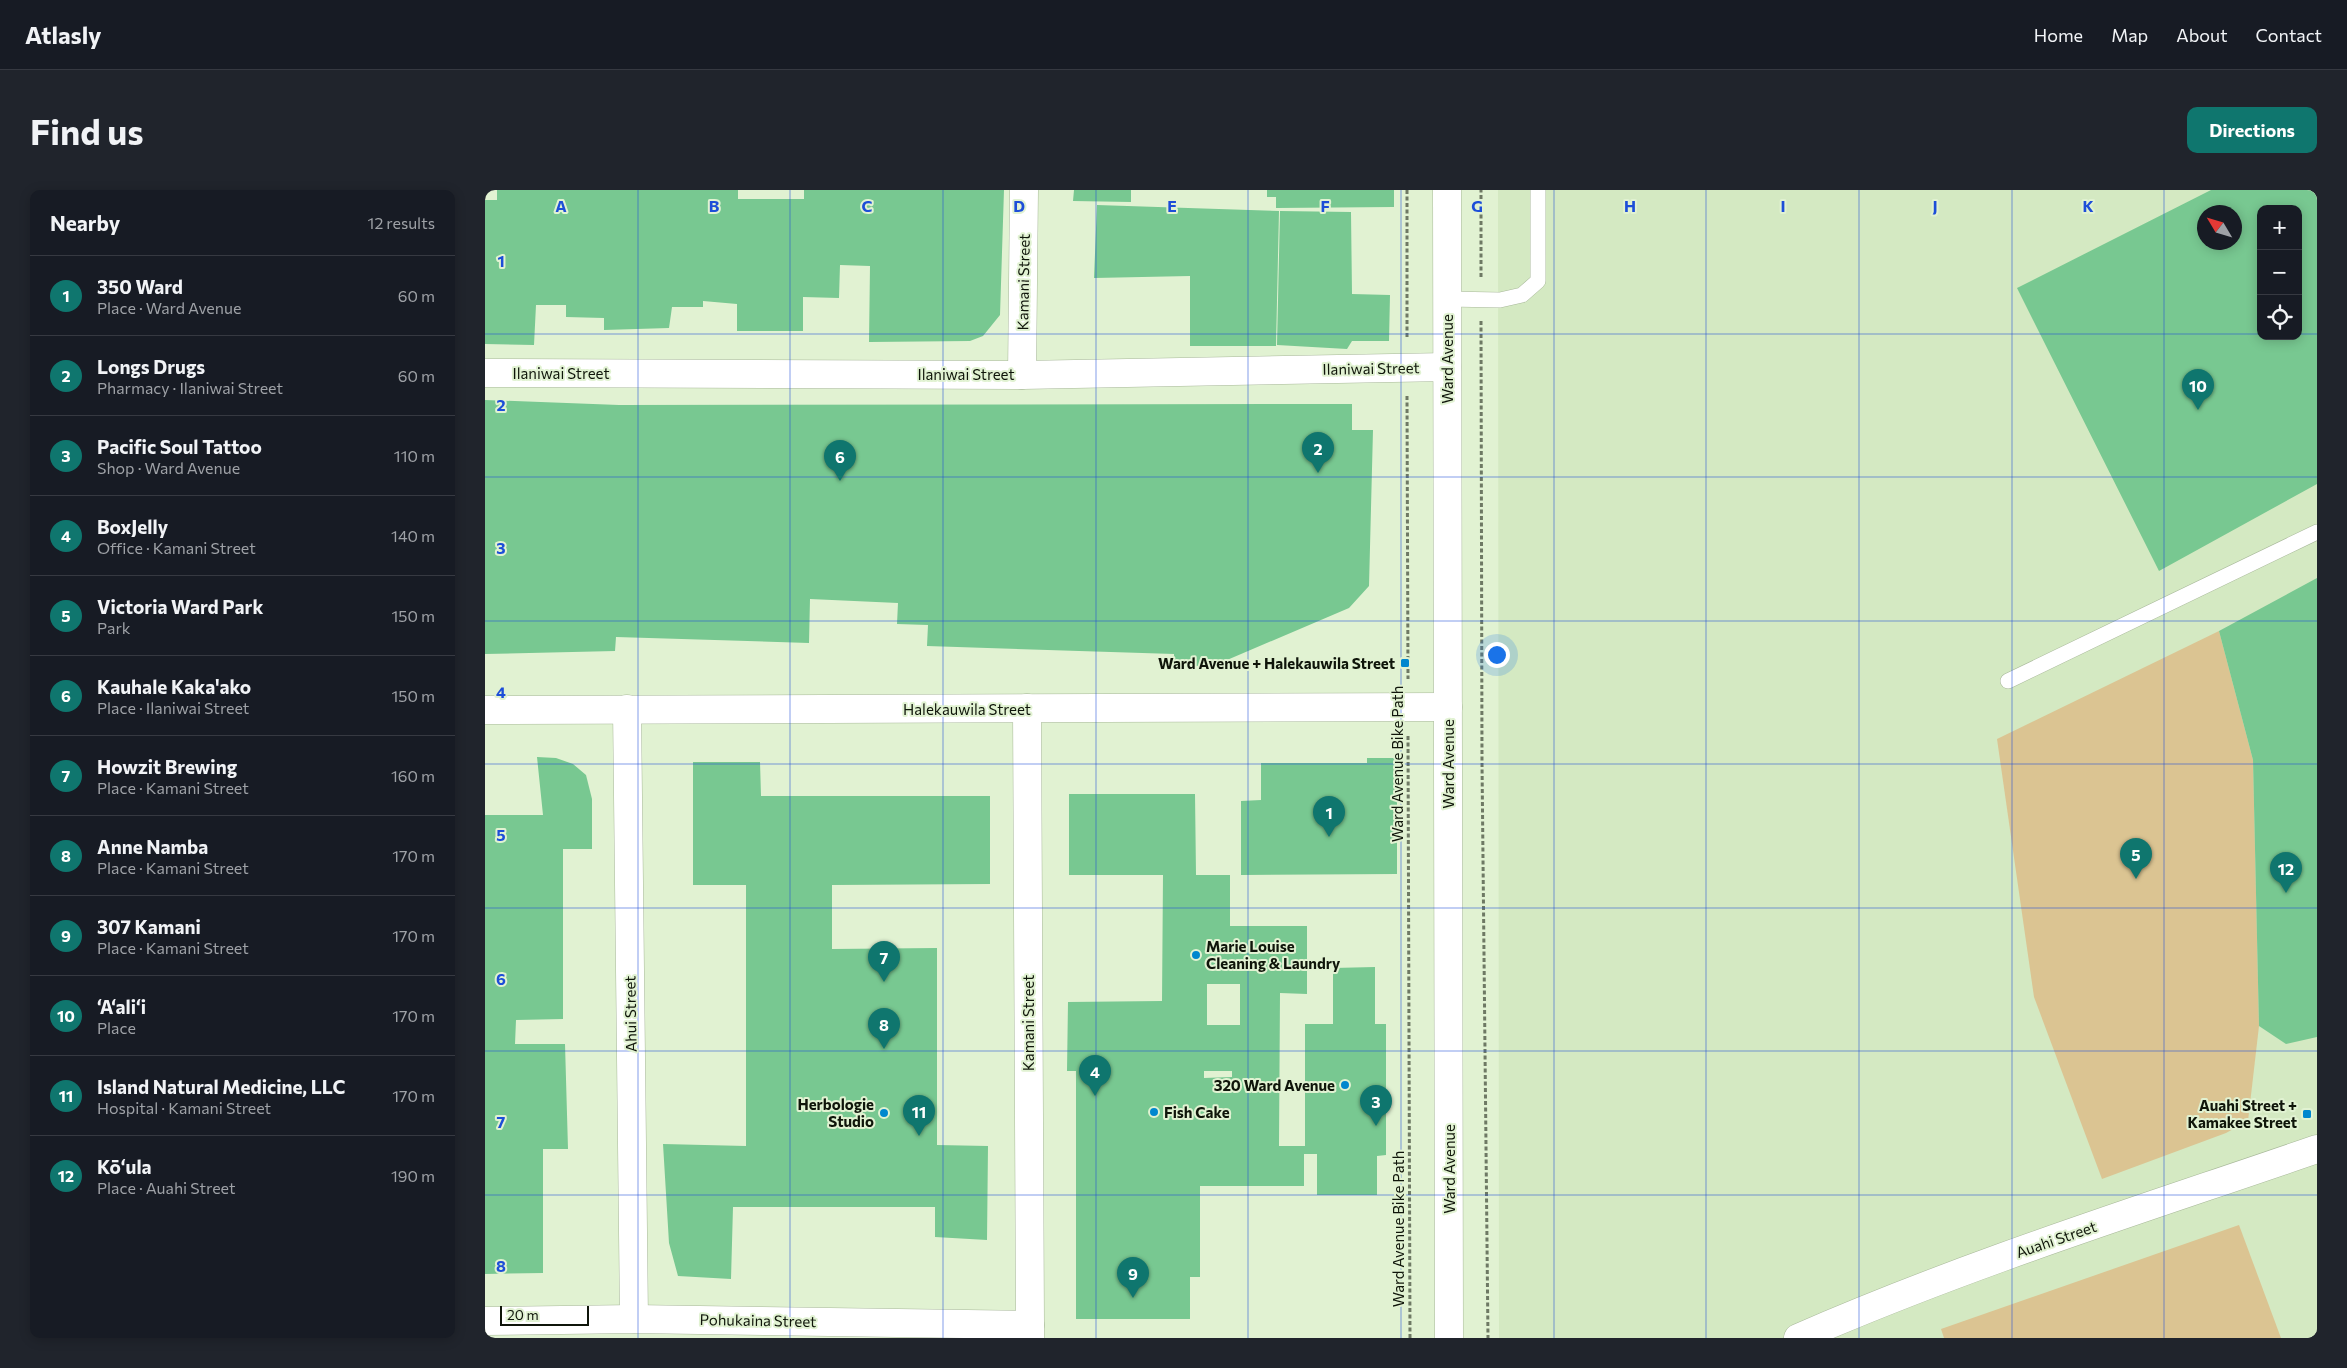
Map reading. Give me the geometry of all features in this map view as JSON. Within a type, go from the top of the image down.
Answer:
[{"type":"street","name":"Kamani Street","points":[[1022,374],[1024,190]]},
{"type":"street","name":"Ward Avenue","points":[[1447,190],[1448,707],[1453,1334]]},
{"type":"street","name":"Ilaniwai Street","points":[[485,373],[1022,374],[1447,367]]},
{"type":"street","name":"Halekauwila Street","points":[[485,710],[1448,707]]},
{"type":"street","name":"Kamani Street","points":[[1027,708],[1030,1331]]},
{"type":"street","name":"Ahui Street","points":[[627,709],[634,1319]]},
{"type":"street","name":"Auahi Street","points":[[1799,1338],[1908,1292],[2003,1257],[2317,1149]]},
{"type":"street","name":"Pohukaina Street","points":[[485,1321],[634,1319],[1030,1331]]},
{"type":"lane","points":[[1447,299],[1500,300],[1522,295],[1538,281],[1538,190]]},
{"type":"lane","points":[[2008,680],[2317,532]]},
{"type":"path","name":"Ward Avenue Bike Path","points":[[1407,190],[1410,1338]]},
{"type":"path","points":[[1481,190],[1482,762],[1488,1338]]},
{"type":"shaded area","points":[[1498,190],[2317,190],[2317,1338],[1499,1338]]},
{"type":"shaded area","points":[[2219,631],[2253,760],[2259,1026],[2248,1121],[2226,1133],[2102,1179],[2034,997],[1997,739]]},
{"type":"shaded area","points":[[2239,1225],[2281,1338],[1944,1338],[1941,1329]]},
{"type":"building","points":[[497,190],[738,190],[738,199],[804,199],[804,190],[1004,190],[1000,315],[983,336],[970,341],[869,342],[870,266],[840,265],[839,298],[803,297],[803,331],[737,331],[737,304],[703,301],[703,307],[672,307],[669,328],[604,330],[604,318],[566,317],[566,305],[536,305],[534,345],[485,344],[485,200],[497,200]]},
{"type":"building","points":[[1074,190],[1131,190],[1131,202],[1073,201]]},
{"type":"building","points":[[1267,190],[1394,190],[1394,207],[1276,208],[1276,197],[1267,197]]},
{"type":"building","points":[[2211,190],[2317,190],[2317,484],[2159,571],[2017,288]]},
{"type":"building","points":[[1097,205],[1279,211],[1276,346],[1190,346],[1190,276],[1094,278]]},
{"type":"building","points":[[1280,211],[1351,212],[1352,294],[1390,295],[1389,341],[1352,341],[1347,349],[1277,345]]},
{"type":"building","points":[[485,400],[619,405],[1352,404],[1352,430],[1373,430],[1369,586],[1349,608],[1213,666],[1174,666],[1174,654],[927,646],[928,625],[897,624],[898,603],[810,599],[809,643],[616,637],[615,651],[485,654]]},
{"type":"building","points":[[2317,578],[2317,1037],[2286,1044],[2259,1026],[2253,760],[2219,631]]},
{"type":"building","points":[[537,757],[556,758],[573,764],[586,775],[592,799],[592,849],[563,849],[563,1019],[516,1020],[515,1044],[565,1044],[568,1149],[543,1149],[543,1273],[485,1274],[485,815],[543,815]]},
{"type":"building","points":[[1367,758],[1397,758],[1397,874],[1241,875],[1241,801],[1261,800],[1261,763],[1367,763]]},
{"type":"building","points":[[693,762],[760,762],[761,796],[990,796],[990,884],[832,885],[832,949],[937,948],[937,1145],[988,1146],[987,1240],[935,1237],[935,1207],[733,1207],[731,1279],[678,1276],[669,1243],[663,1144],[746,1146],[746,885],[693,885]]},
{"type":"building","points":[[1069,794],[1195,794],[1196,875],[1230,875],[1230,926],[1307,926],[1307,994],[1280,993],[1279,1146],[1305,1146],[1305,1024],[1333,1024],[1333,968],[1375,967],[1375,1024],[1386,1024],[1386,1155],[1377,1156],[1377,1195],[1317,1195],[1317,1154],[1304,1154],[1304,1186],[1200,1186],[1200,1277],[1190,1277],[1190,1319],[1076,1319],[1076,1071],[1067,1071],[1068,1002],[1162,1001],[1163,875],[1069,875]],"holes":[[[1207,984],[1240,984],[1240,1025],[1207,1025]],[[1204,1071],[1232,1071],[1232,1077],[1204,1078]]]},
{"type":"place","name":"‘A‘ali‘i","points":[[2198,410]]},
{"type":"place","name":"Longs Drugs","points":[[1318,473]]},
{"type":"place","name":"Kauhale Kaka'ako","points":[[840,481]]},
{"type":"place","name":"Ward Avenue + Halekauwila Street","points":[[1405,663]]},
{"type":"place","name":"350 Ward","points":[[1329,837]]},
{"type":"place","name":"Victoria Ward Park","points":[[2136,879]]},
{"type":"place","name":"Kōʻula","points":[[2286,893]]},
{"type":"place","name":"Marie Louise Cleaning & Laundry","points":[[1196,955]]},
{"type":"place","name":"Howzit Brewing","points":[[884,982]]},
{"type":"place","name":"Anne Namba","points":[[884,1049]]},
{"type":"place","name":"320 Ward Avenue","points":[[1345,1085]]},
{"type":"place","name":"BoxJelly","points":[[1095,1096]]},
{"type":"place","name":"Fish Cake","points":[[1154,1112]]},
{"type":"place","name":"Herbologie Studio","points":[[884,1113]]},
{"type":"place","name":"Auahi Street + Kamakee Street","points":[[2307,1114]]},
{"type":"place","name":"Pacific Soul Tattoo","points":[[1376,1126]]},
{"type":"place","name":"Island Natural Medicine, LLC","points":[[919,1136]]},
{"type":"place","name":"307 Kamani","points":[[1133,1298]]}]
